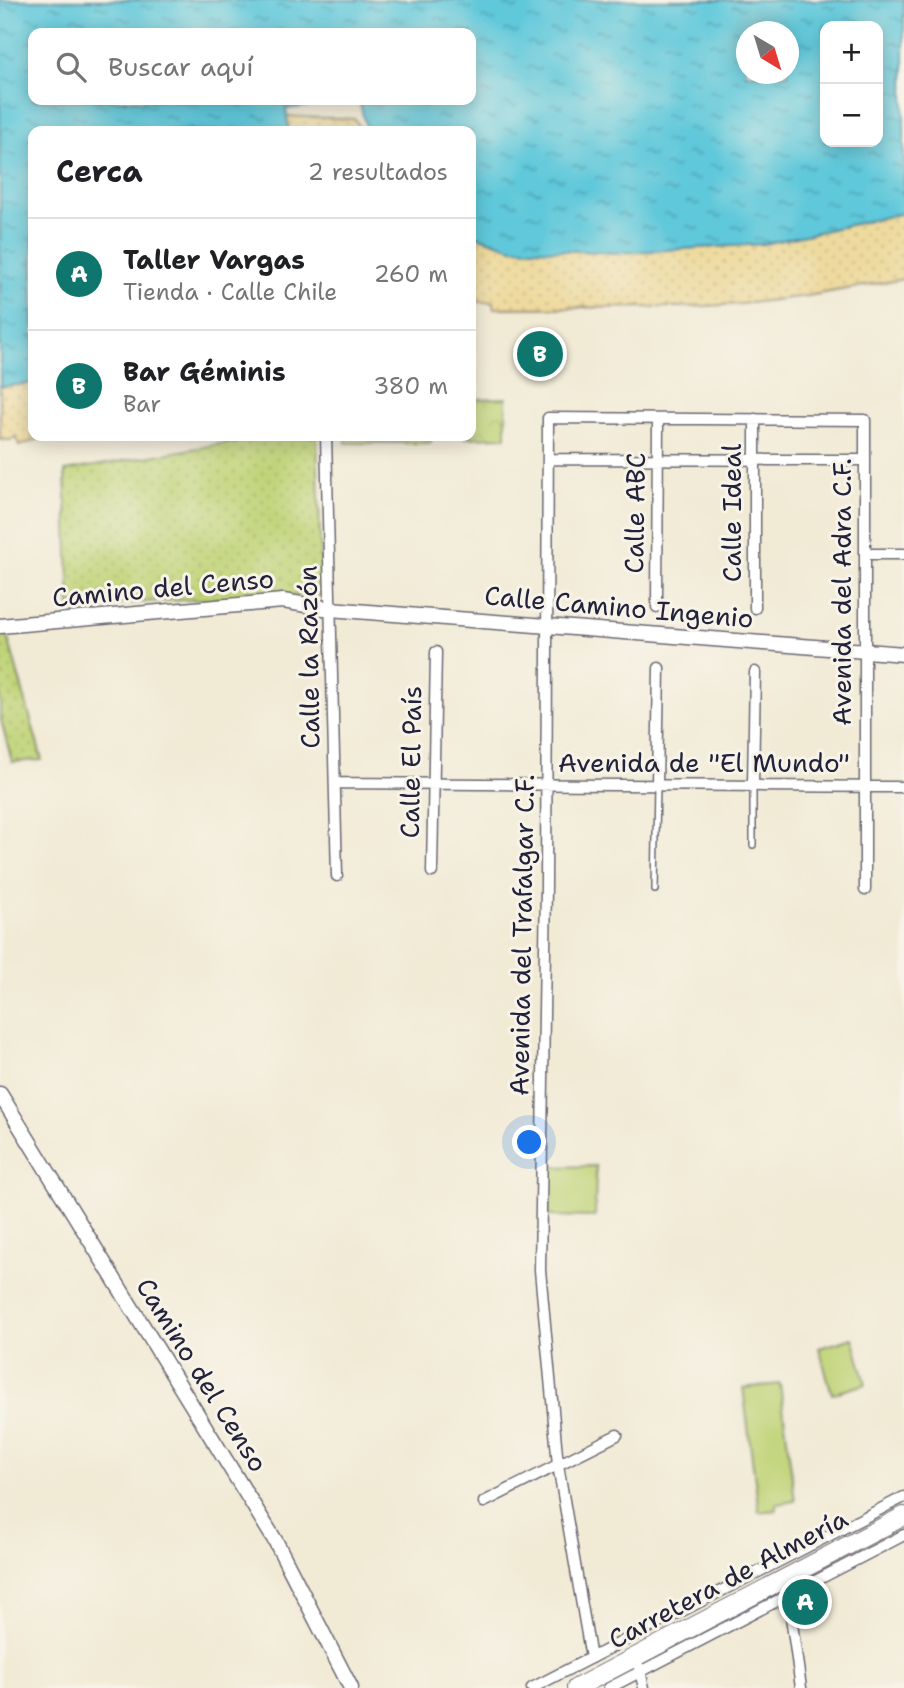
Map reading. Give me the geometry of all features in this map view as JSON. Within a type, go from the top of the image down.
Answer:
[{"type":"highway","name":"Carretera de Almería","points":[[576,1688],[637,1656],[787,1586],[904,1517]]},
{"type":"street","name":"Avenida del Trafalgar C.F.","points":[[591,1658],[558,1465],[540,1270],[546,886],[548,418],[658,419]]},
{"type":"street","points":[[658,419],[755,419]]},
{"type":"street","name":"Calle ABC","points":[[657,607],[658,419]]},
{"type":"street","name":"Avenida del Adra C.F.","points":[[755,419],[865,420],[864,890]]},
{"type":"street","name":"Calle Ideal","points":[[755,419],[755,608]]},
{"type":"street","name":"Calle la Razón","points":[[326,441],[337,876]]},
{"type":"street","points":[[548,459],[865,460]]},
{"type":"street","points":[[865,554],[904,554]]},
{"type":"street","name":"Camino del Censo","points":[[0,626],[283,601],[330,609]]},
{"type":"street","name":"Calle Camino Ingenio","points":[[330,609],[904,654]]},
{"type":"street","name":"Calle El País","points":[[432,872],[436,652]]},
{"type":"street","points":[[657,785],[659,668]]},
{"type":"street","points":[[753,785],[755,672]]},
{"type":"street","name":"Avenida de \"El Mundo\"","points":[[335,783],[904,787]]},
{"type":"street","name":"Camino del Censo","points":[[0,1094],[276,1542],[351,1688]]},
{"type":"street","points":[[484,1502],[617,1435]]},
{"type":"street","points":[[532,1688],[904,1497]]},
{"type":"street","points":[[609,1688],[787,1586],[904,1535]]},
{"type":"street","points":[[787,1586],[801,1688]]},
{"type":"street","points":[[637,1656],[644,1688]]},
{"type":"lane","points":[[655,890],[657,785]]},
{"type":"lane","points":[[753,785],[753,845]]},
{"type":"green space","points":[[506,398],[506,437],[476,438],[476,399]]},
{"type":"green space","points":[[237,441],[317,441],[322,597],[283,595],[70,606],[65,471]]},
{"type":"green space","points":[[346,441],[431,441],[431,443]]},
{"type":"green space","points":[[0,634],[7,634],[42,760],[12,762],[0,716]]},
{"type":"green space","points":[[596,1166],[595,1217],[549,1216],[551,1167]]},
{"type":"green space","points":[[853,1338],[866,1384],[832,1394],[819,1348]]},
{"type":"green space","points":[[780,1384],[795,1501],[776,1504],[776,1510],[759,1512],[743,1388]]},
{"type":"sand","points":[[284,116],[355,119],[358,126],[285,126]]},
{"type":"sand","points":[[904,195],[904,279],[741,304],[686,307],[494,308],[494,302],[476,302],[476,221]]},
{"type":"sand","points":[[28,379],[28,441],[33,441],[19,446],[16,436],[11,440],[0,440],[0,382]]},
{"type":"water","points":[[0,0],[904,0],[904,213],[765,244],[619,253],[512,248],[476,236],[476,126],[366,126],[360,105],[476,105],[476,28],[28,28],[28,105],[318,105],[286,109],[288,126],[28,126],[28,384],[0,387]]},
{"type":"place","name":"Bar Géminis","points":[[540,354]]},
{"type":"place","name":"Taller Vargas","points":[[805,1602]]}]
